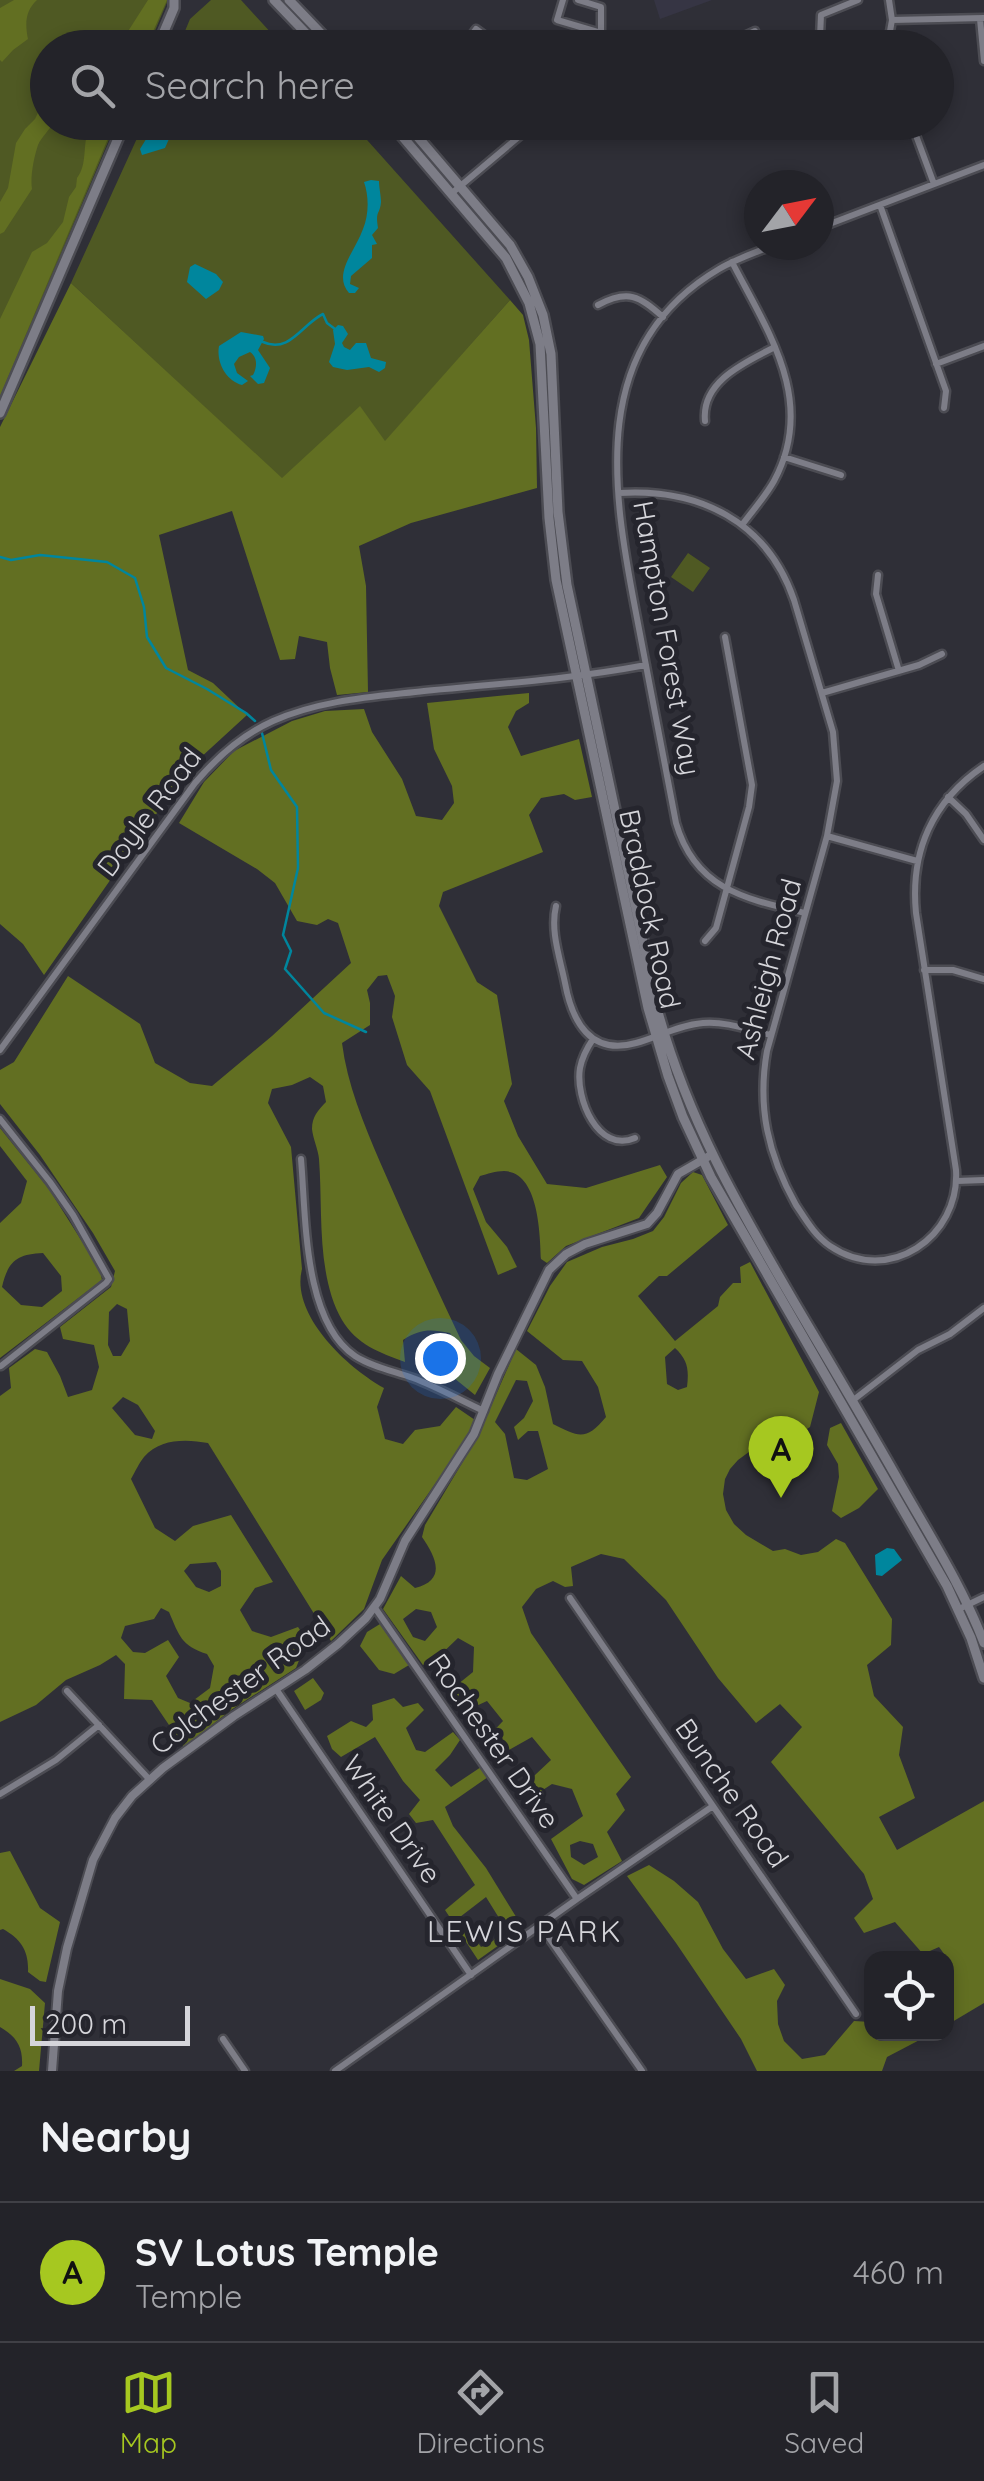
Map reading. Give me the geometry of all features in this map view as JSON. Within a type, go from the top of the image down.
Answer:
[{"type":"main road","points":[[164,30],[174,4],[184,0]]},
{"type":"main road","points":[[274,0],[303,30]]},
{"type":"main road","points":[[289,0],[318,30]]},
{"type":"main road","points":[[0,413],[116,140]]},
{"type":"main road","name":"Braddock Road","points":[[407,140],[456,190]]},
{"type":"main road","name":"Braddock Road","points":[[418,140],[506,258],[533,316],[542,360],[551,539],[562,613],[581,676],[660,1035],[683,1117],[852,1401],[984,1642]]},
{"type":"main road","name":"Braddock Road","points":[[706,1157],[730,1212],[964,1607],[984,1678]]},
{"type":"street","points":[[564,0],[557,20],[591,30]]},
{"type":"street","points":[[578,0],[600,7],[601,30]]},
{"type":"street","points":[[820,30],[821,15],[858,0]]},
{"type":"street","points":[[889,0],[890,30]]},
{"type":"street","points":[[892,20],[982,19],[984,62]]},
{"type":"street","points":[[456,190],[516,140]]},
{"type":"street","points":[[917,140],[934,184]]},
{"type":"street","points":[[834,222],[984,165]]},
{"type":"street","points":[[880,205],[946,390],[944,408]]},
{"type":"street","name":"Hampton Forest Way","points":[[744,257],[696,284],[663,317],[639,354],[623,396],[617,438],[622,537],[680,836],[688,853],[699,868],[726,890],[805,914]]},
{"type":"street","points":[[732,262],[786,373],[790,402],[790,431],[784,456],[769,489],[742,525]]},
{"type":"street","points":[[598,305],[615,296],[630,296],[663,317]]},
{"type":"street","points":[[936,364],[984,346]]},
{"type":"street","points":[[705,420],[706,402],[720,382],[741,365],[775,347]]},
{"type":"street","points":[[784,456],[841,476]]},
{"type":"street","name":"Ashleigh Road","points":[[619,493],[653,492],[715,508],[742,525],[768,550],[786,580],[822,694],[833,732],[835,802],[772,1035],[762,1099],[770,1146],[796,1204],[829,1246],[848,1255],[892,1258],[909,1252],[931,1238],[951,1207],[956,1180],[914,896],[917,861],[926,834],[948,797],[984,766]]},
{"type":"street","points":[[878,575],[876,594],[898,670]]},
{"type":"street","points":[[705,941],[716,928],[752,785],[725,636]]},
{"type":"street","points":[[822,694],[942,654]]},
{"type":"street","name":"Doyle Road","points":[[0,1050],[195,783],[220,756],[252,732],[290,714],[330,702],[581,676],[646,665]]},
{"type":"street","points":[[948,797],[984,840]]},
{"type":"street","points":[[827,836],[917,861]]},
{"type":"street","points":[[556,906],[553,924],[569,1005],[581,1028],[593,1039],[624,1046],[688,1025],[711,1022],[772,1035]]},
{"type":"street","points":[[924,970],[952,970],[984,979]]},
{"type":"street","points":[[593,1039],[579,1073],[589,1115],[600,1131],[616,1141],[635,1138]]},
{"type":"street","points":[[0,1119],[74,1215],[109,1278],[1,1366]]},
{"type":"street","name":"Colchester Road","points":[[52,2071],[62,1967],[92,1860],[115,1818],[149,1780],[338,1644],[375,1608],[402,1547],[469,1443],[527,1312],[554,1264],[585,1244],[647,1224],[678,1174],[706,1157]]},
{"type":"street","points":[[301,1159],[317,1302],[338,1341],[358,1358],[484,1410]]},
{"type":"street","points":[[956,1180],[984,1180]]},
{"type":"street","points":[[852,1401],[918,1350],[950,1334],[984,1308]]},
{"type":"street","points":[[964,1607],[984,1597]]},
{"type":"street","name":"Bunche Road","points":[[570,1598],[856,2014]]},
{"type":"street","name":"Rochester Drive","points":[[375,1608],[577,1899]]},
{"type":"street","name":"White Drive","points":[[276,1689],[471,1974]]},
{"type":"street","points":[[67,1691],[149,1780]]},
{"type":"street","points":[[0,1794],[56,1760],[99,1725]]},
{"type":"street","points":[[334,2071],[713,1806]]},
{"type":"street","points":[[540,1926],[642,2071]]},
{"type":"street","points":[[223,2039],[244,2071]]},
{"type":"shaded area","points":[[654,0],[712,0],[660,19]]},
{"type":"green space","points":[[0,0],[168,0],[155,30],[30,30],[30,140],[109,140],[0,399]]},
{"type":"green space","points":[[14,0],[37,0],[27,18],[28,39],[2,62],[0,8]]},
{"type":"green space","points":[[148,0],[167,0],[154,30],[129,30]]},
{"type":"green space","points":[[211,0],[241,0],[268,30],[185,30],[190,19]]},
{"type":"green space","points":[[30,124],[30,140],[41,140],[33,167],[32,189],[0,234],[0,202],[8,188],[16,143]]},
{"type":"green space","points":[[107,140],[0,396],[0,319],[32,252],[47,243],[63,222],[83,167],[86,141]]},
{"type":"green space","points":[[136,140],[367,140],[510,300],[385,442],[360,407],[282,479],[71,283]]},
{"type":"green space","points":[[71,283],[282,478],[360,406],[385,441],[510,300],[523,315],[529,340],[537,488],[411,523],[359,546],[366,586],[368,692],[337,695],[327,642],[299,636],[295,659],[280,660],[232,511],[159,535],[188,670],[213,683],[247,715],[187,770],[44,975],[23,944],[0,924],[0,427]]},
{"type":"green space","points":[[688,553],[710,568],[693,592],[671,577]]},
{"type":"green space","points":[[529,693],[529,703],[516,711],[508,727],[521,756],[579,739],[592,797],[575,800],[564,794],[541,798],[529,815],[543,852],[443,892],[439,906],[477,982],[497,995],[512,1084],[504,1101],[518,1136],[547,1184],[586,1188],[660,1165],[667,1177],[639,1218],[566,1246],[547,1263],[541,1259],[535,1206],[524,1182],[516,1174],[504,1171],[480,1176],[473,1189],[486,1222],[507,1247],[517,1267],[498,1275],[430,1091],[407,1065],[392,1017],[395,996],[387,975],[378,976],[367,990],[370,1025],[342,1043],[352,1089],[380,1162],[461,1340],[490,1368],[475,1395],[454,1378],[466,1360],[450,1333],[425,1331],[403,1340],[405,1362],[361,1341],[342,1320],[324,1262],[319,1159],[312,1129],[316,1114],[326,1102],[323,1086],[310,1077],[272,1089],[268,1103],[291,1147],[301,1286],[313,1322],[325,1338],[354,1367],[384,1388],[377,1407],[385,1439],[403,1444],[415,1430],[440,1426],[456,1407],[475,1420],[465,1441],[382,1560],[364,1609],[331,1641],[208,1443],[183,1441],[158,1446],[144,1457],[131,1479],[155,1528],[175,1541],[193,1526],[231,1515],[273,1582],[255,1588],[240,1610],[252,1631],[271,1637],[298,1627],[307,1640],[296,1668],[231,1710],[184,1747],[152,1700],[124,1699],[125,1664],[116,1655],[66,1680],[36,1705],[0,1722],[0,1396],[11,1388],[9,1368],[35,1349],[47,1352],[68,1397],[92,1390],[99,1367],[94,1345],[63,1339],[60,1327],[111,1287],[115,1271],[40,1155],[0,1104],[0,1070],[14,1062],[68,976],[140,1024],[155,1063],[190,1083],[212,1086],[272,1036],[351,963],[338,923],[328,919],[317,925],[297,921],[275,883],[179,823],[204,782],[234,751],[292,721],[325,711],[364,709],[372,732],[402,779],[416,816],[442,820],[454,803],[452,786],[434,749],[427,703]],"holes":[[[117,1304],[127,1309],[130,1341],[121,1356],[113,1356],[108,1345],[109,1312]],[[123,1397],[138,1405],[155,1431],[152,1439],[135,1435],[112,1408]],[[216,1562],[221,1571],[221,1586],[209,1592],[196,1587],[184,1571],[190,1564]],[[161,1608],[169,1612],[182,1639],[207,1654],[214,1666],[210,1688],[190,1703],[178,1698],[166,1676],[179,1657],[168,1640],[145,1653],[133,1652],[121,1638],[125,1626],[154,1619]]]},
{"type":"green space","points":[[0,1128],[49,1189],[100,1270],[102,1280],[0,1358],[0,1223],[21,1203],[27,1181],[0,1146]],"holes":[[[43,1253],[61,1276],[62,1291],[42,1307],[21,1305],[2,1287],[15,1261],[34,1254]]]},
{"type":"green space","points":[[693,1172],[702,1175],[728,1225],[638,1296],[675,1341],[718,1306],[720,1297],[733,1283],[741,1283],[740,1267],[750,1262],[819,1392],[810,1427],[785,1443],[757,1446],[738,1460],[725,1479],[723,1494],[734,1524],[773,1551],[785,1549],[801,1555],[818,1552],[836,1539],[845,1543],[892,1619],[891,1645],[867,1665],[874,1696],[903,1727],[899,1755],[915,1798],[879,1817],[897,1850],[984,1801],[984,2003],[954,2021],[954,1951],[942,1951],[939,1947],[920,1951],[895,1922],[864,1933],[854,1918],[873,1899],[864,1874],[771,1762],[802,1727],[780,1704],[756,1723],[718,1678],[666,1600],[624,1559],[601,1554],[571,1567],[573,1586],[553,1581],[536,1589],[522,1607],[531,1633],[631,1777],[616,1794],[625,1810],[607,1832],[622,1861],[584,1885],[572,1879],[551,1839],[583,1816],[572,1789],[552,1784],[526,1801],[519,1790],[551,1760],[532,1737],[491,1760],[482,1743],[503,1721],[487,1701],[461,1713],[447,1693],[473,1672],[474,1647],[458,1638],[434,1661],[423,1665],[383,1609],[401,1576],[415,1588],[435,1574],[434,1560],[422,1537],[425,1525],[477,1438],[516,1349],[536,1365],[553,1424],[582,1434],[593,1430],[606,1417],[598,1387],[582,1361],[563,1360],[527,1331],[567,1262],[653,1231],[681,1183]],"holes":[[[675,1348],[688,1370],[687,1387],[678,1390],[667,1384],[665,1357]],[[516,1380],[527,1381],[533,1401],[514,1427],[518,1440],[528,1431],[538,1431],[548,1469],[527,1480],[514,1478],[505,1434],[495,1422]],[[416,1609],[431,1612],[437,1627],[425,1641],[413,1637],[403,1619]],[[580,1841],[593,1844],[598,1857],[584,1865],[571,1857],[570,1845]]]},
{"type":"green space","points":[[841,1423],[878,1489],[859,1508],[841,1518],[832,1511],[839,1477],[838,1464],[827,1445],[830,1428]]},
{"type":"green space","points":[[380,1624],[409,1665],[394,1674],[379,1670],[360,1646],[367,1632]]},
{"type":"green space","points":[[313,1678],[324,1693],[321,1700],[305,1710],[294,1691]]},
{"type":"green space","points":[[394,1698],[403,1707],[418,1703],[424,1710],[406,1728],[416,1750],[425,1752],[453,1732],[460,1740],[435,1770],[451,1787],[481,1767],[488,1777],[445,1807],[453,1826],[486,1868],[523,1928],[478,1960],[445,1910],[475,1885],[433,1820],[416,1823],[409,1814],[420,1800],[375,1737],[341,1757],[332,1749],[327,1736],[351,1721],[366,1727],[373,1720],[372,1705]],"holes":[[[486,1897],[504,1926],[493,1941],[481,1947],[460,1917]]]},
{"type":"green space","points":[[10,1851],[40,1908],[60,1922],[46,1982],[28,1972],[19,1941],[0,1930],[0,1853]]},
{"type":"green space","points":[[649,1865],[674,1881],[698,1902],[723,1949],[746,1979],[774,1969],[785,1985],[777,2001],[778,2024],[784,2041],[802,2059],[825,2055],[854,2021],[864,2022],[864,2041],[918,2041],[887,2057],[882,2071],[757,2071],[741,2039],[627,1876]]},
{"type":"green space","points":[[0,1979],[30,1989],[45,2003],[39,2071],[14,2071],[22,2066],[21,2053],[15,2039],[0,2027]]},
{"type":"water","points":[[146,140],[169,140],[165,148],[142,155],[140,149]]},
{"type":"water","points":[[379,181],[381,197],[378,228],[372,235],[377,244],[372,245],[372,258],[351,276],[350,284],[359,288],[349,293],[344,286],[344,270],[365,224],[368,206],[364,182]]},
{"type":"water","points":[[195,264],[223,282],[206,299],[187,282],[190,267]]},
{"type":"water","points":[[338,325],[348,334],[342,343],[344,347],[350,350],[356,343],[366,343],[371,358],[386,362],[385,368],[379,372],[369,367],[333,367],[329,362],[335,344],[333,330]]},
{"type":"water","points":[[241,332],[263,336],[258,350],[270,368],[264,383],[258,384],[250,376],[256,363],[250,352],[234,364],[237,373],[248,381],[242,385],[227,375],[221,364],[219,346]]},
{"type":"water","points":[[887,1548],[894,1549],[902,1560],[882,1576],[876,1575],[875,1555]]},
{"type":"waterway","points":[[263,342],[272,345],[288,341],[323,314],[335,329]]},
{"type":"waterway","points":[[0,557],[11,560],[40,555],[107,562],[135,578],[144,607],[147,637],[166,668],[255,721]]},
{"type":"waterway","points":[[262,733],[271,770],[297,807],[298,868],[283,935],[291,951],[285,969],[324,1013],[366,1032]]},
{"type":"place","name":"SV Lotus Temple","points":[[781,1498]]},
{"type":"district","name":"LEWIS PARK","points":[[525,1932]]}]
